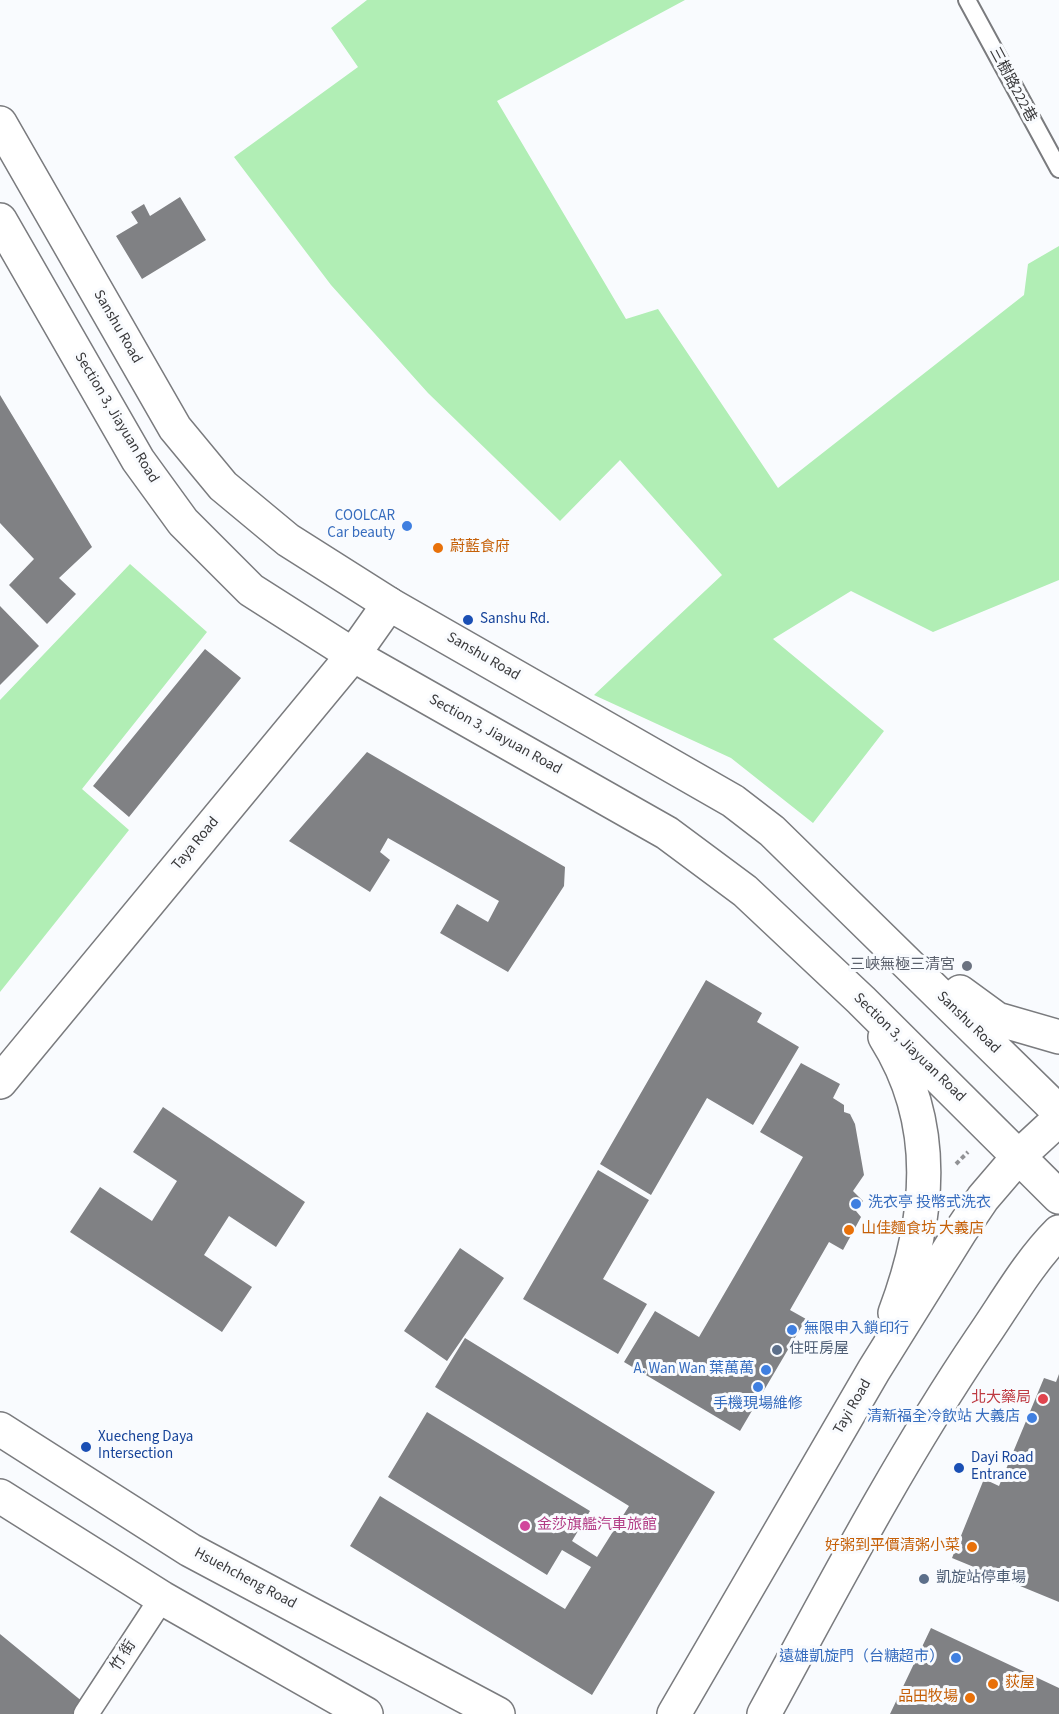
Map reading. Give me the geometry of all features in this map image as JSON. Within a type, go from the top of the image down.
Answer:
[{"type":"street","name":"Sanshu Road","points":[[0,123],[175,428],[223,486],[288,540],[389,603],[733,801],[772,831],[1059,1112]]},
{"type":"street","name":"Section 3, Jiayuan Road","points":[[0,220],[138,460],[183,522],[251,590],[353,655],[667,833],[745,891],[861,1000],[1059,1197]]},
{"type":"street","name":"Taya Road","points":[[0,1082],[353,655],[389,603]]},
{"type":"street","points":[[868,927],[997,1019],[1059,1037]]},
{"type":"street","points":[[861,1000],[900,1062],[917,1106],[924,1142],[922,1209],[908,1278],[874,1370]]},
{"type":"street","name":"Tayi Road","points":[[674,1714],[874,1370],[966,1224],[1019,1156],[1059,1119]]},
{"type":"street","points":[[764,1714],[879,1503],[940,1399],[1029,1268],[1059,1232]]},
{"type":"street","name":"Hsuehcheng Road","points":[[0,1429],[190,1550],[498,1714]]},
{"type":"street","points":[[0,1496],[162,1598],[366,1714]]},
{"type":"street","name":"竹 街","points":[[86,1714],[162,1598]]},
{"type":"lane","name":"三樹路222巷","points":[[967,0],[1059,169]]},
{"type":"path","points":[[950,1171],[972,1148]]},
{"type":"green space","points":[[367,0],[685,0],[497,101],[626,319],[658,309],[778,488],[1024,295],[1028,264],[1059,246],[1059,580],[933,632],[851,591],[773,639],[884,731],[813,823],[731,758],[594,695],[722,575],[620,460],[560,521],[428,393],[331,285],[234,157],[358,67],[331,28]]},
{"type":"green space","points":[[130,564],[207,632],[82,789],[129,830],[0,992],[0,700]]},
{"type":"building","points":[[180,197],[206,240],[142,279],[116,236],[138,223],[131,212],[144,204],[150,216]]},
{"type":"building","points":[[0,395],[92,547],[59,578],[76,594],[47,624],[9,585],[34,559],[0,523]]},
{"type":"building","points":[[0,606],[39,646],[0,685]]},
{"type":"building","points":[[205,649],[241,678],[129,817],[93,786]]},
{"type":"building","points":[[367,752],[565,867],[564,886],[508,972],[440,933],[457,904],[488,922],[499,901],[388,838],[380,852],[390,860],[370,892],[289,841]]},
{"type":"building","points":[[706,980],[762,1013],[757,1022],[799,1047],[753,1125],[707,1098],[651,1195],[600,1164]]},
{"type":"building","points":[[801,1063],[840,1084],[833,1098],[844,1105],[844,1112],[850,1114],[855,1124],[864,1175],[853,1191],[863,1201],[856,1211],[861,1217],[843,1250],[829,1242],[790,1310],[806,1319],[740,1431],[624,1362],[655,1311],[699,1337],[803,1157],[760,1132]]},
{"type":"building","points":[[163,1107],[305,1202],[276,1247],[229,1216],[204,1255],[252,1287],[222,1332],[70,1232],[100,1187],[152,1221],[177,1181],[133,1152]]},
{"type":"building","points":[[598,1170],[649,1200],[603,1279],[647,1304],[618,1354],[523,1299]]},
{"type":"building","points":[[460,1248],[504,1278],[447,1361],[404,1331]]},
{"type":"building","name":"金莎旗艦汽車旅館","points":[[465,1338],[715,1492],[592,1695],[350,1546],[380,1496],[565,1609],[591,1567],[562,1550],[547,1575],[388,1477],[427,1412],[590,1511],[572,1541],[597,1557],[629,1506],[435,1387]]},
{"type":"building","points":[[1059,1374],[1059,1602],[952,1558],[984,1479],[999,1486],[1044,1378],[1056,1382]]},
{"type":"building","name":"遠雄凱旋門（台糖超市）","points":[[931,1628],[1059,1688],[1059,1714],[890,1714]]},
{"type":"building","points":[[0,1634],[89,1707],[83,1714],[0,1714]]},
{"type":"place","name":"COOLCAR Car beauty","points":[[407,526]]},
{"type":"place","name":"蔚藍食府","points":[[438,548]]},
{"type":"place","name":"Sanshu Rd.","points":[[468,620]]},
{"type":"place","name":"三峽無極三清宮","points":[[967,966]]},
{"type":"place","name":"洗衣亭 投幣式洗衣","points":[[856,1204]]},
{"type":"place","name":"山佳麵食坊 大義店","points":[[849,1230]]},
{"type":"place","name":"無限申入鎖印行","points":[[792,1330]]},
{"type":"place","name":"住旺房屋","points":[[777,1350]]},
{"type":"place","name":"A. Wan Wan 葉萬萬","points":[[766,1370]]},
{"type":"place","name":"手機現場維修","points":[[758,1387]]},
{"type":"place","name":"北大藥局","points":[[1043,1399]]},
{"type":"place","name":"清新福全冷飲站 大義店","points":[[1032,1418]]},
{"type":"place","name":"Xuecheng Daya Intersection","points":[[86,1447]]},
{"type":"place","name":"Dayi Road Entrance","points":[[959,1468]]},
{"type":"place","name":"金莎旗艦汽車旅館","points":[[525,1526]]},
{"type":"place","name":"好粥到平價清粥小菜","points":[[972,1547]]},
{"type":"place","name":"凱旋站停車場","points":[[924,1579]]},
{"type":"place","name":"遠雄凱旋門（台糖超市）","points":[[956,1658]]},
{"type":"place","name":"荻屋","points":[[993,1684]]},
{"type":"place","name":"品田牧場","points":[[970,1698]]}]
